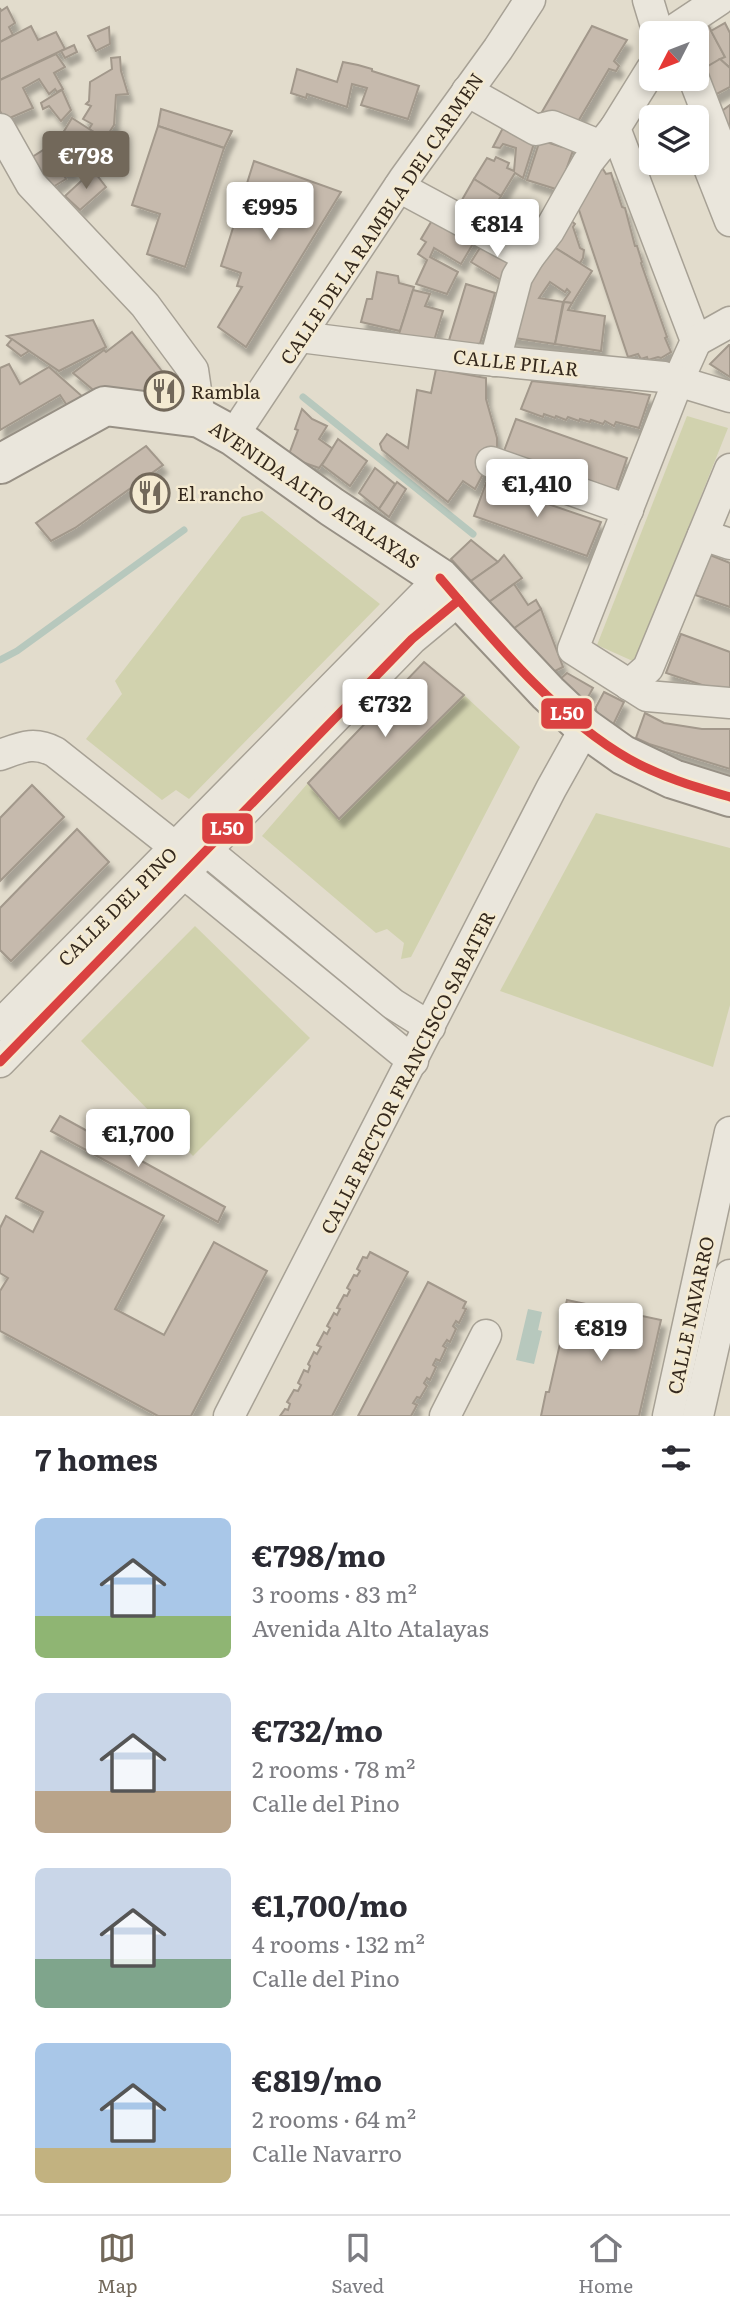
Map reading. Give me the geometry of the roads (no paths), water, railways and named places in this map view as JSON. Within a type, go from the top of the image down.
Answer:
[{"type":"main road","name":"AVENIDA ALTO ATALAYAS","points":[[0,464],[105,406],[200,418],[233,436],[449,589],[533,678],[585,728],[622,755],[673,779],[730,797]]},
{"type":"street","name":"CALLE DE LA RAMBLA DEL CARMEN","points":[[233,436],[400,187],[530,0]]},
{"type":"street","points":[[648,0],[662,21]]},
{"type":"street","points":[[669,21],[670,0]]},
{"type":"street","points":[[686,21],[719,0]]},
{"type":"street","points":[[495,361],[517,277],[549,231],[588,162],[608,137],[639,89]]},
{"type":"street","points":[[467,91],[536,130],[552,126],[608,137]]},
{"type":"street","points":[[699,91],[730,172]]},
{"type":"street","points":[[0,129],[31,184],[145,305],[193,370],[200,418]]},
{"type":"street","points":[[608,137],[696,341]]},
{"type":"street","points":[[709,168],[730,221]]},
{"type":"street","points":[[400,187],[529,257]]},
{"type":"street","points":[[730,322],[696,341],[573,649],[647,696],[730,703]]},
{"type":"street","name":"CALLE PILAR","points":[[300,337],[495,361],[664,377],[730,397]]},
{"type":"street","points":[[491,462],[628,510]]},
{"type":"street","points":[[629,685],[648,668],[716,539],[730,470]]},
{"type":"street","name":"CALLE DEL PINO","points":[[205,849],[412,639],[449,589]]},
{"type":"street","name":"CALLE DEL PINO","points":[[0,1025],[179,859],[449,589]]},
{"type":"street","name":"CALLE RECTOR FRANCISCO SABATER","points":[[229,1416],[551,789],[585,728]]},
{"type":"street","points":[[0,755],[41,745],[55,752],[413,1060]]},
{"type":"street","points":[[179,859],[205,849],[394,1004],[430,1027]]},
{"type":"street","name":"CALLE DEL PINO","points":[[0,1062],[179,859]]},
{"type":"street","name":"CALLE NAVARRO","points":[[668,1416],[722,1208],[730,1132]]},
{"type":"street","name":"CALLE NAVARRO","points":[[698,1416],[730,1275]]},
{"type":"street","points":[[445,1416],[486,1335]]},
{"type":"waterway","points":[[303,397],[473,534]]},
{"type":"waterway","points":[[0,660],[17,651],[184,530]]},
{"type":"place","name":"Rambla","points":[[164,391]]},
{"type":"place","name":"El rancho","points":[[150,493]]}]
